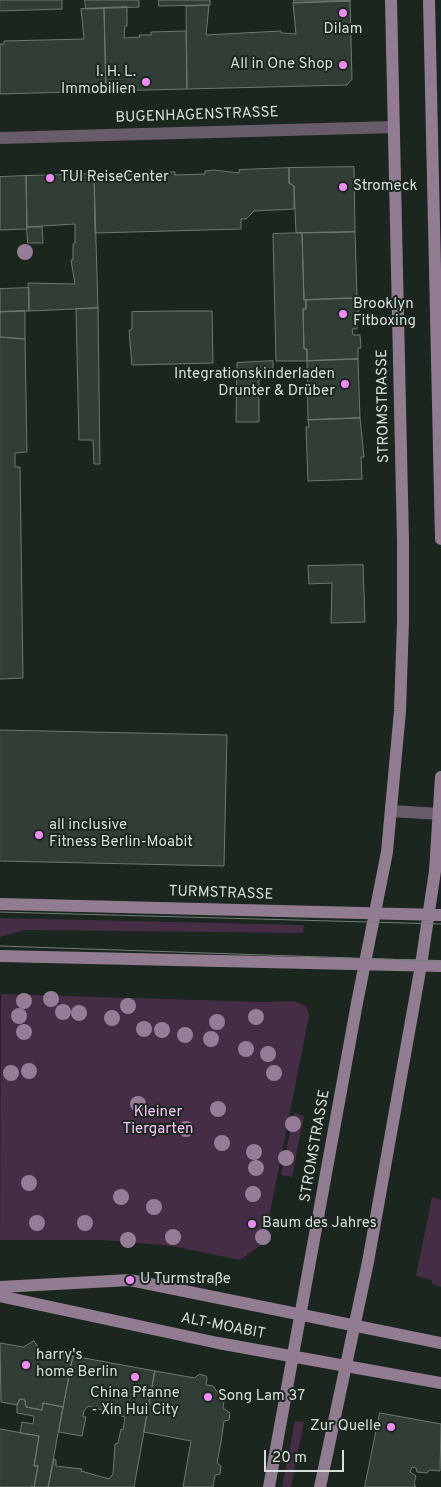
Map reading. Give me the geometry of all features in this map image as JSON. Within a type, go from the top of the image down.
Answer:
[{"type":"main road","name":"STROMSTRASSE","points":[[269,1487],[365,963],[385,868],[398,738],[403,621],[391,0]]},
{"type":"main road","points":[[429,0],[441,539]]},
{"type":"main road","points":[[320,1487],[373,1234],[421,965],[435,915],[441,777]]},
{"type":"main road","name":"TURMSTRASSE","points":[[0,904],[375,915],[435,915]]},
{"type":"main road","points":[[0,956],[441,966]]},
{"type":"main road","name":"ALT-MOABIT","points":[[0,1287],[130,1280],[441,1342]]},
{"type":"main road","name":"ALT-MOABIT","points":[[0,1296],[218,1343],[441,1383]]},
{"type":"street","name":"BUGENHAGENSTRASSE","points":[[0,138],[394,127]]},
{"type":"street","points":[[391,811],[440,814]]},
{"type":"green space","points":[[0,918],[304,925],[303,933],[26,930],[0,937]]},
{"type":"green space","name":"Kleiner Tiergarten","points":[[1,994],[263,1002],[294,1001],[306,1006],[309,1016],[264,1243],[240,1260],[172,1246],[103,1240],[0,1240]]},
{"type":"green space","points":[[294,1113],[304,1116],[292,1177],[281,1175]]},
{"type":"green space","points":[[432,1197],[441,1200],[441,1287],[432,1284],[432,1280],[416,1276]]},
{"type":"green space","points":[[295,1421],[304,1422],[291,1487],[282,1487]]},
{"type":"building","points":[[0,0],[62,0],[62,9],[0,11]]},
{"type":"building","points":[[85,0],[139,0],[139,7],[86,9]]},
{"type":"building","points":[[159,0],[210,0],[210,5],[159,6]]},
{"type":"building","points":[[294,0],[350,0],[350,1],[294,3]]},
{"type":"building","points":[[350,1],[352,79],[347,85],[187,89],[186,6],[209,5],[206,35],[281,31],[281,33],[296,34],[293,3]]},
{"type":"building","points":[[127,7],[127,26],[125,26],[124,38],[151,35],[151,32],[186,31],[187,89],[106,91],[104,8]]},
{"type":"building","points":[[104,8],[106,91],[0,94],[0,44],[4,44],[4,41],[84,39],[81,9]]},
{"type":"building","points":[[354,167],[355,232],[296,233],[294,186],[289,183],[289,168]]},
{"type":"building","points":[[289,168],[289,183],[294,186],[294,209],[254,211],[246,219],[241,219],[241,229],[95,233],[94,177],[109,176],[109,174],[158,175],[158,172],[175,172],[175,175],[205,174],[205,171],[214,170],[239,173],[239,170]]},
{"type":"building","points":[[94,174],[98,308],[29,311],[28,283],[75,284],[71,260],[73,260],[73,244],[75,243],[75,224],[27,227],[26,176]]},
{"type":"building","points":[[26,176],[27,229],[0,230],[0,177]]},
{"type":"building","points":[[27,227],[42,227],[43,243],[28,243]]},
{"type":"building","points":[[355,232],[357,298],[304,300],[302,233]]},
{"type":"building","points":[[302,233],[304,300],[306,300],[306,309],[303,309],[304,349],[307,349],[307,361],[276,361],[273,234]]},
{"type":"building","points":[[29,288],[29,311],[0,312],[0,289]]},
{"type":"building","points":[[357,298],[360,321],[357,322],[357,329],[352,329],[353,335],[360,335],[361,348],[358,348],[358,359],[307,361],[307,349],[304,349],[303,309],[306,309],[306,300]]},
{"type":"building","points":[[98,308],[100,464],[94,464],[93,440],[79,440],[76,309]]},
{"type":"building","points":[[25,311],[25,339],[0,337],[0,312]]},
{"type":"building","points":[[212,311],[213,363],[132,365],[129,330],[132,330],[132,312]]},
{"type":"building","points":[[0,337],[25,339],[27,452],[15,453],[15,467],[20,467],[23,678],[0,679]]},
{"type":"building","points":[[358,359],[360,418],[308,420],[307,361]]},
{"type":"building","points":[[273,361],[273,372],[259,373],[259,422],[236,422],[237,363]]},
{"type":"building","points":[[360,418],[364,457],[361,457],[362,479],[308,481],[306,427],[309,427],[308,420]]},
{"type":"building","points":[[363,565],[365,622],[331,623],[332,583],[309,584],[308,566]]},
{"type":"building","points":[[0,730],[227,735],[224,866],[0,861]]},
{"type":"building","points":[[34,1341],[41,1351],[73,1356],[63,1407],[43,1403],[42,1410],[26,1407],[25,1400],[20,1399],[17,1405],[1,1402],[0,1343],[23,1347]]},
{"type":"building","points":[[73,1356],[155,1371],[134,1487],[48,1487],[54,1459],[56,1460],[56,1466],[82,1469],[81,1471],[109,1479],[113,1474],[115,1444],[118,1443],[121,1429],[123,1430],[125,1417],[88,1406],[84,1411],[83,1417],[86,1417],[82,1436],[59,1432]]},
{"type":"building","points":[[155,1371],[195,1378],[199,1374],[206,1376],[206,1385],[213,1386],[224,1402],[223,1408],[230,1413],[229,1420],[224,1421],[217,1463],[221,1466],[220,1474],[215,1475],[213,1487],[183,1487],[191,1441],[144,1432]]},
{"type":"building","points":[[20,1399],[25,1400],[26,1407],[42,1410],[43,1403],[63,1407],[48,1487],[34,1487],[38,1466],[34,1466],[39,1436],[20,1433],[22,1422],[33,1424],[34,1416],[17,1413],[17,1405]]},
{"type":"building","points":[[380,1413],[441,1424],[440,1471],[417,1472],[416,1468],[412,1467],[410,1472],[416,1476],[414,1483],[416,1487],[365,1487]]},
{"type":"building","points":[[0,1429],[39,1436],[34,1466],[38,1466],[34,1487],[0,1487]]},
{"type":"tram line","points":[[0,912],[441,924]]},
{"type":"tram line","points":[[0,946],[441,961]]},
{"type":"place","name":"Dilam","points":[[343,13]]},
{"type":"place","name":"All in One Shop","points":[[343,65]]},
{"type":"place","name":"I. H. L. Immobilien","points":[[146,82]]},
{"type":"place","name":"TUI ReiseCenter","points":[[50,178]]},
{"type":"place","name":"Stromeck","points":[[343,187]]},
{"type":"place","name":"Brooklyn Fitboxing","points":[[343,314]]},
{"type":"place","name":"Integrationskinderladen Drunter & Drüber","points":[[345,384]]},
{"type":"place","name":"all inclusive Fitness Berlin-Moabit","points":[[39,835]]},
{"type":"place","name":"Baum des Jahres","points":[[252,1224]]},
{"type":"place","name":"U Turmstraße","points":[[130,1280]]},
{"type":"place","name":"harry's home Berlin","points":[[26,1365]]},
{"type":"place","name":"China Pfanne - Xin Hui City","points":[[135,1377]]},
{"type":"place","name":"Song Lam 37","points":[[208,1397]]},
{"type":"place","name":"Zur Quelle","points":[[391,1427]]}]
